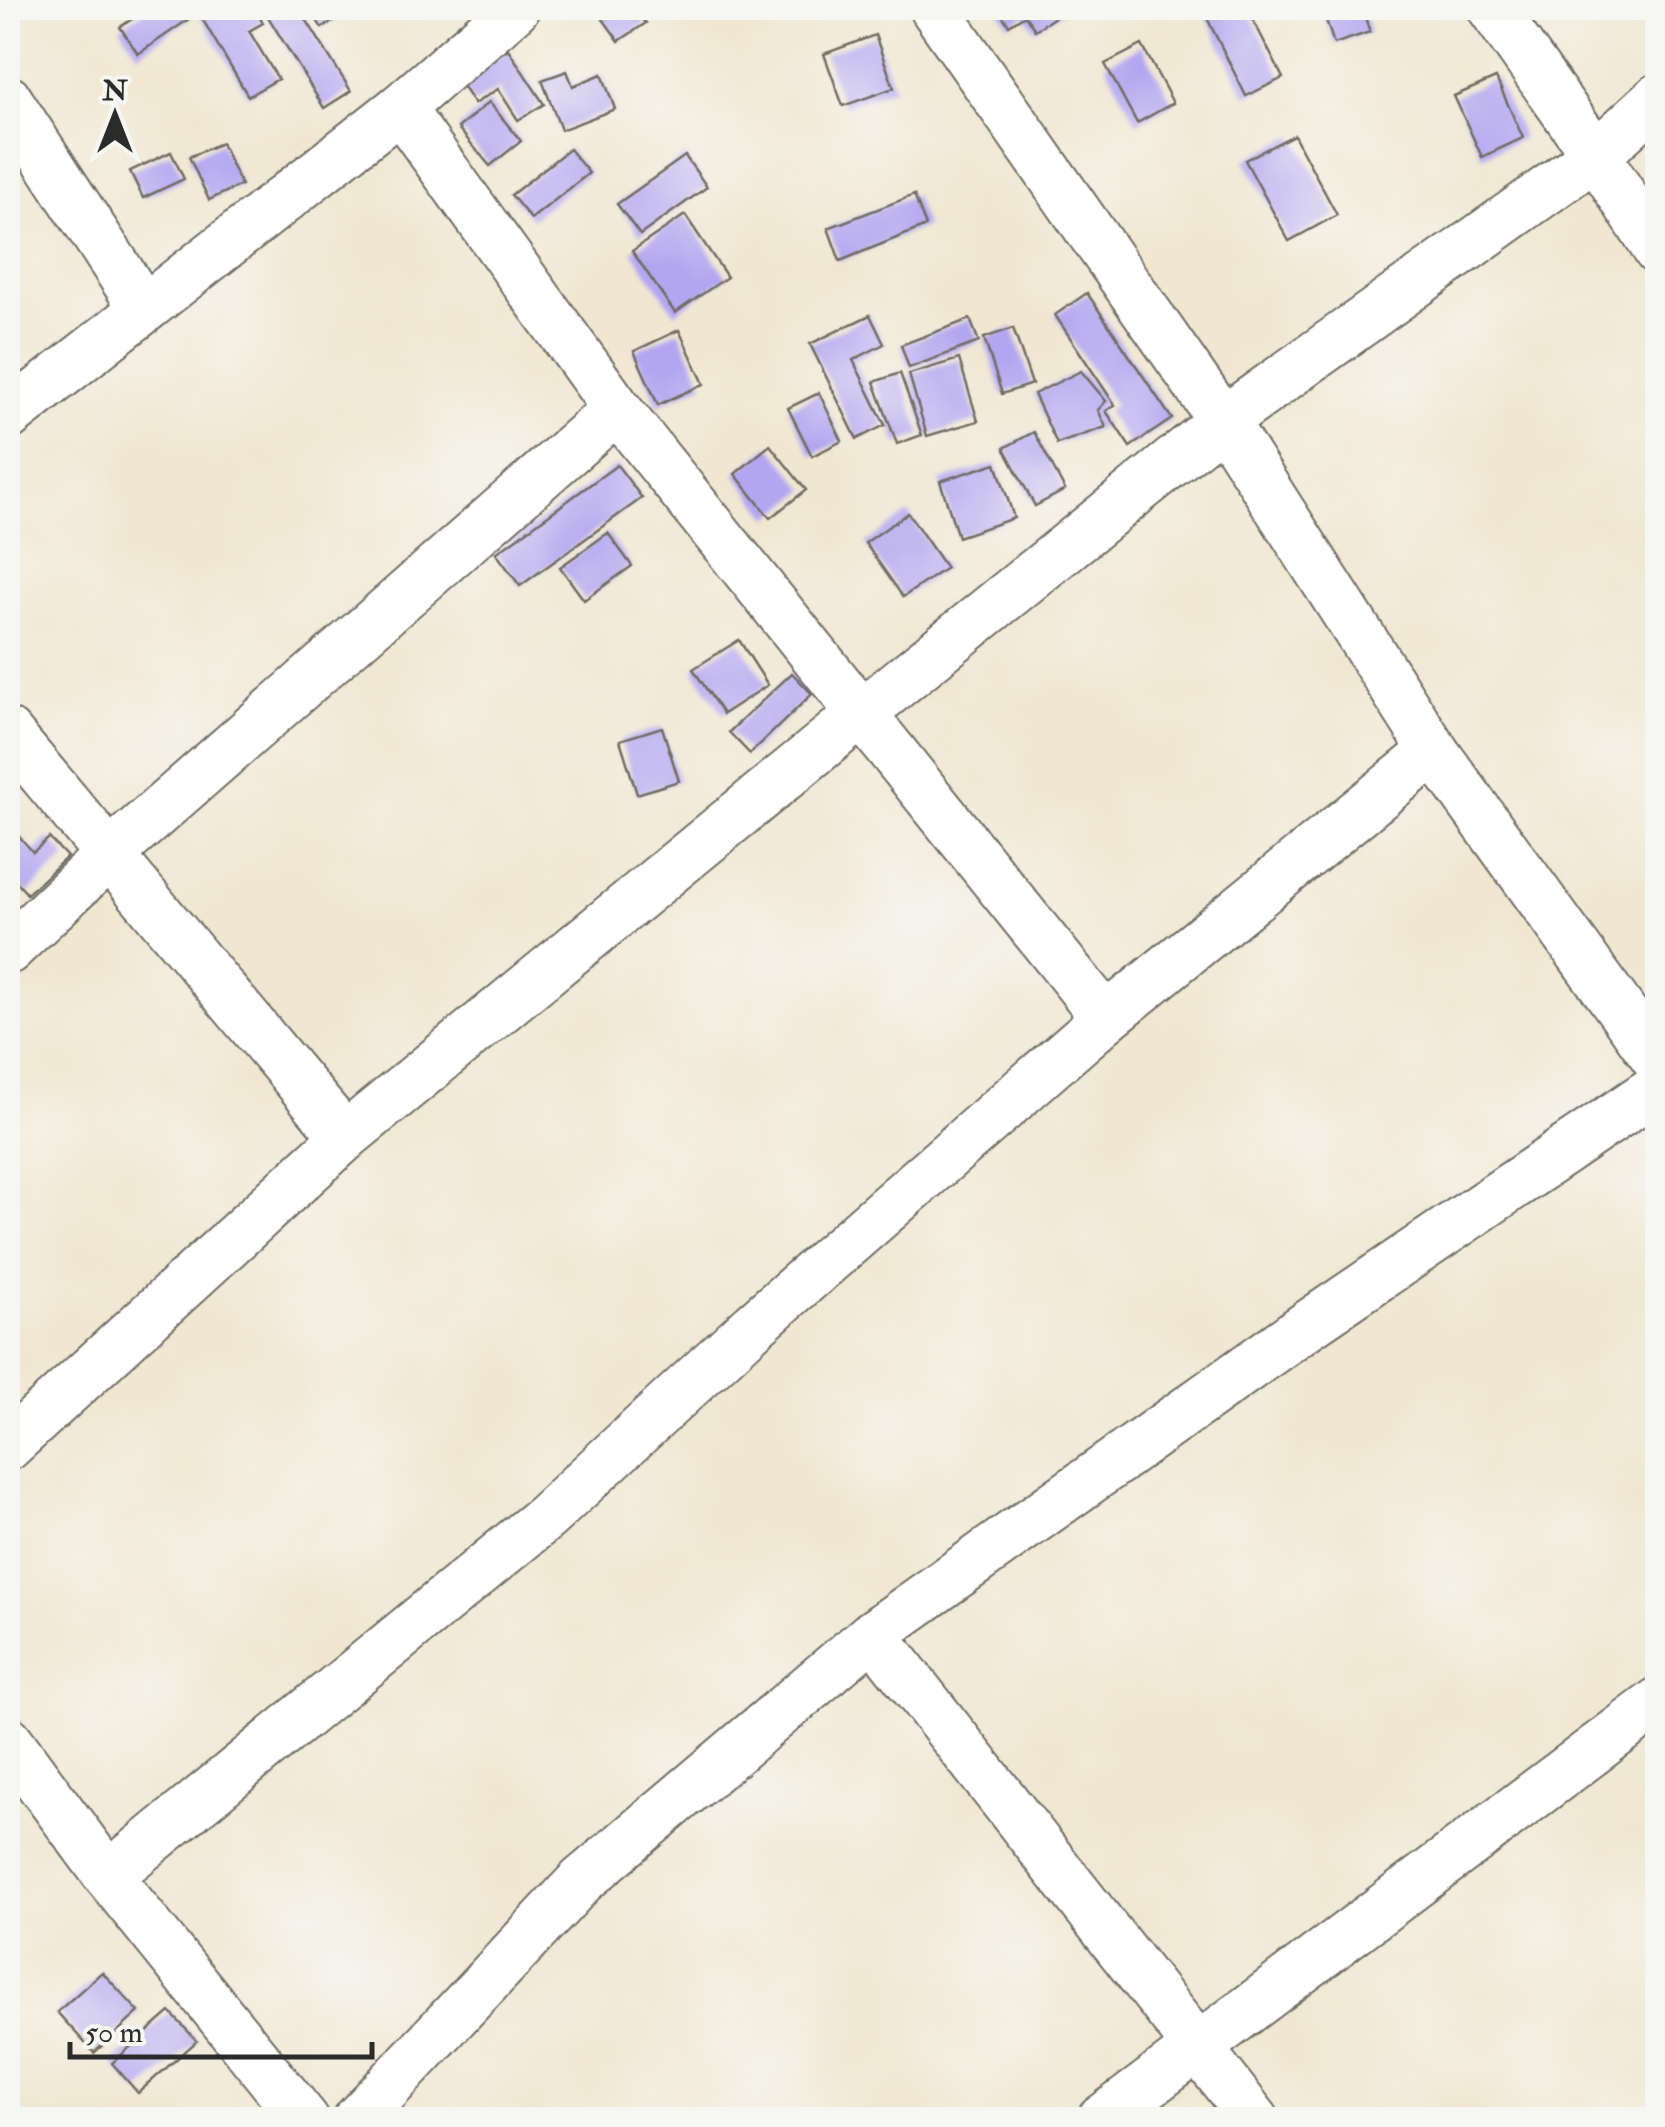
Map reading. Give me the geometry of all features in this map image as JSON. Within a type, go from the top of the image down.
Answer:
[{"type":"street","points":[[8,416],[400,108],[515,8]]},
{"type":"street","points":[[934,8],[1222,421],[1434,751],[1658,1061]]},
{"type":"street","points":[[1492,8],[1658,251]]},
{"type":"street","points":[[8,1446],[345,1137],[862,713],[1222,421],[1596,155],[1658,98]]},
{"type":"street","points":[[8,100],[144,310]]},
{"type":"street","points":[[400,108],[617,408],[1106,1018]]},
{"type":"street","points":[[8,950],[110,854],[617,408]]},
{"type":"street","points":[[8,733],[345,1137]]},
{"type":"street","points":[[108,1876],[546,1517],[755,1324],[1106,1018],[1434,751]]},
{"type":"street","points":[[357,2120],[580,1881],[873,1634],[1309,1324],[1658,1087]]},
{"type":"street","points":[[873,1634],[1255,2120]]},
{"type":"street","points":[[1101,2120],[1658,1702]]},
{"type":"street","points":[[8,1740],[108,1876],[304,2120]]},
{"type":"building","points":[[149,8],[181,8],[189,19],[138,54],[120,27]]},
{"type":"building","points":[[217,8],[254,8],[263,23],[249,31],[278,79],[248,96],[201,17]]},
{"type":"building","points":[[279,8],[299,8],[351,91],[324,108],[267,15]]},
{"type":"building","points":[[309,8],[355,8],[322,28]]},
{"type":"building","points":[[595,8],[634,8],[646,23],[619,41]]},
{"type":"building","points":[[997,8],[1069,8],[1035,30],[1025,15],[1009,25]]},
{"type":"building","points":[[1202,8],[1247,8],[1283,78],[1246,96]]},
{"type":"building","points":[[1322,8],[1362,8],[1370,32],[1334,44]]},
{"type":"building","points":[[875,35],[894,88],[843,106],[824,54]]},
{"type":"building","points":[[1142,45],[1173,103],[1137,123],[1105,64]]},
{"type":"building","points":[[508,49],[544,104],[518,120],[498,89],[474,104],[458,80]]},
{"type":"building","points":[[567,71],[573,86],[602,74],[615,109],[561,130],[542,80]]},
{"type":"building","points":[[1496,78],[1523,138],[1482,157],[1454,96]]},
{"type":"building","points":[[489,102],[521,141],[490,166],[458,128]]},
{"type":"building","points":[[1294,135],[1337,215],[1289,241],[1245,160]]},
{"type":"building","points":[[221,143],[241,185],[209,200],[189,157]]},
{"type":"building","points":[[569,149],[589,173],[531,219],[511,195]]},
{"type":"building","points":[[171,152],[184,179],[143,198],[130,171]]},
{"type":"building","points":[[685,156],[707,187],[640,235],[617,204]]},
{"type":"building","points":[[914,195],[926,226],[840,261],[828,228]]},
{"type":"building","points":[[685,215],[727,277],[675,313],[632,251]]},
{"type":"building","points":[[1087,293],[1172,419],[1130,447],[1106,411],[1115,405],[1055,315]]},
{"type":"building","points":[[870,315],[884,344],[853,360],[885,425],[857,439],[810,344]]},
{"type":"building","points":[[970,319],[979,342],[909,368],[901,345]]},
{"type":"building","points":[[1013,328],[1032,384],[1002,394],[984,338]]},
{"type":"building","points":[[679,330],[704,384],[658,405],[634,351]]},
{"type":"building","points":[[959,359],[978,421],[927,436],[909,374]]},
{"type":"building","points":[[1081,371],[1106,401],[1098,410],[1106,427],[1057,444],[1034,394]]},
{"type":"building","points":[[900,373],[922,435],[897,444],[874,382]]},
{"type":"building","points":[[819,393],[842,441],[812,456],[788,408]]},
{"type":"building","points":[[1034,432],[1065,490],[1035,506],[1004,448]]},
{"type":"building","points":[[770,445],[806,490],[770,518],[735,474]]},
{"type":"building","points":[[996,463],[1014,518],[958,537],[940,481]]},
{"type":"building","points":[[617,465],[642,498],[520,586],[496,553]]},
{"type":"building","points":[[908,513],[946,568],[903,597],[865,543]]},
{"type":"building","points":[[608,533],[632,566],[584,600],[560,567]]},
{"type":"building","points":[[739,640],[768,685],[723,714],[693,669]]},
{"type":"building","points":[[792,673],[812,694],[750,754],[729,732]]},
{"type":"building","points":[[662,727],[679,781],[637,794],[620,740]]},
{"type":"building","points":[[8,824],[33,852],[49,838],[67,857],[27,894],[8,872]]},
{"type":"building","points":[[102,1972],[139,2012],[94,2053],[57,2012]]},
{"type":"building","points":[[170,2012],[197,2041],[138,2093],[112,2063]]}]
